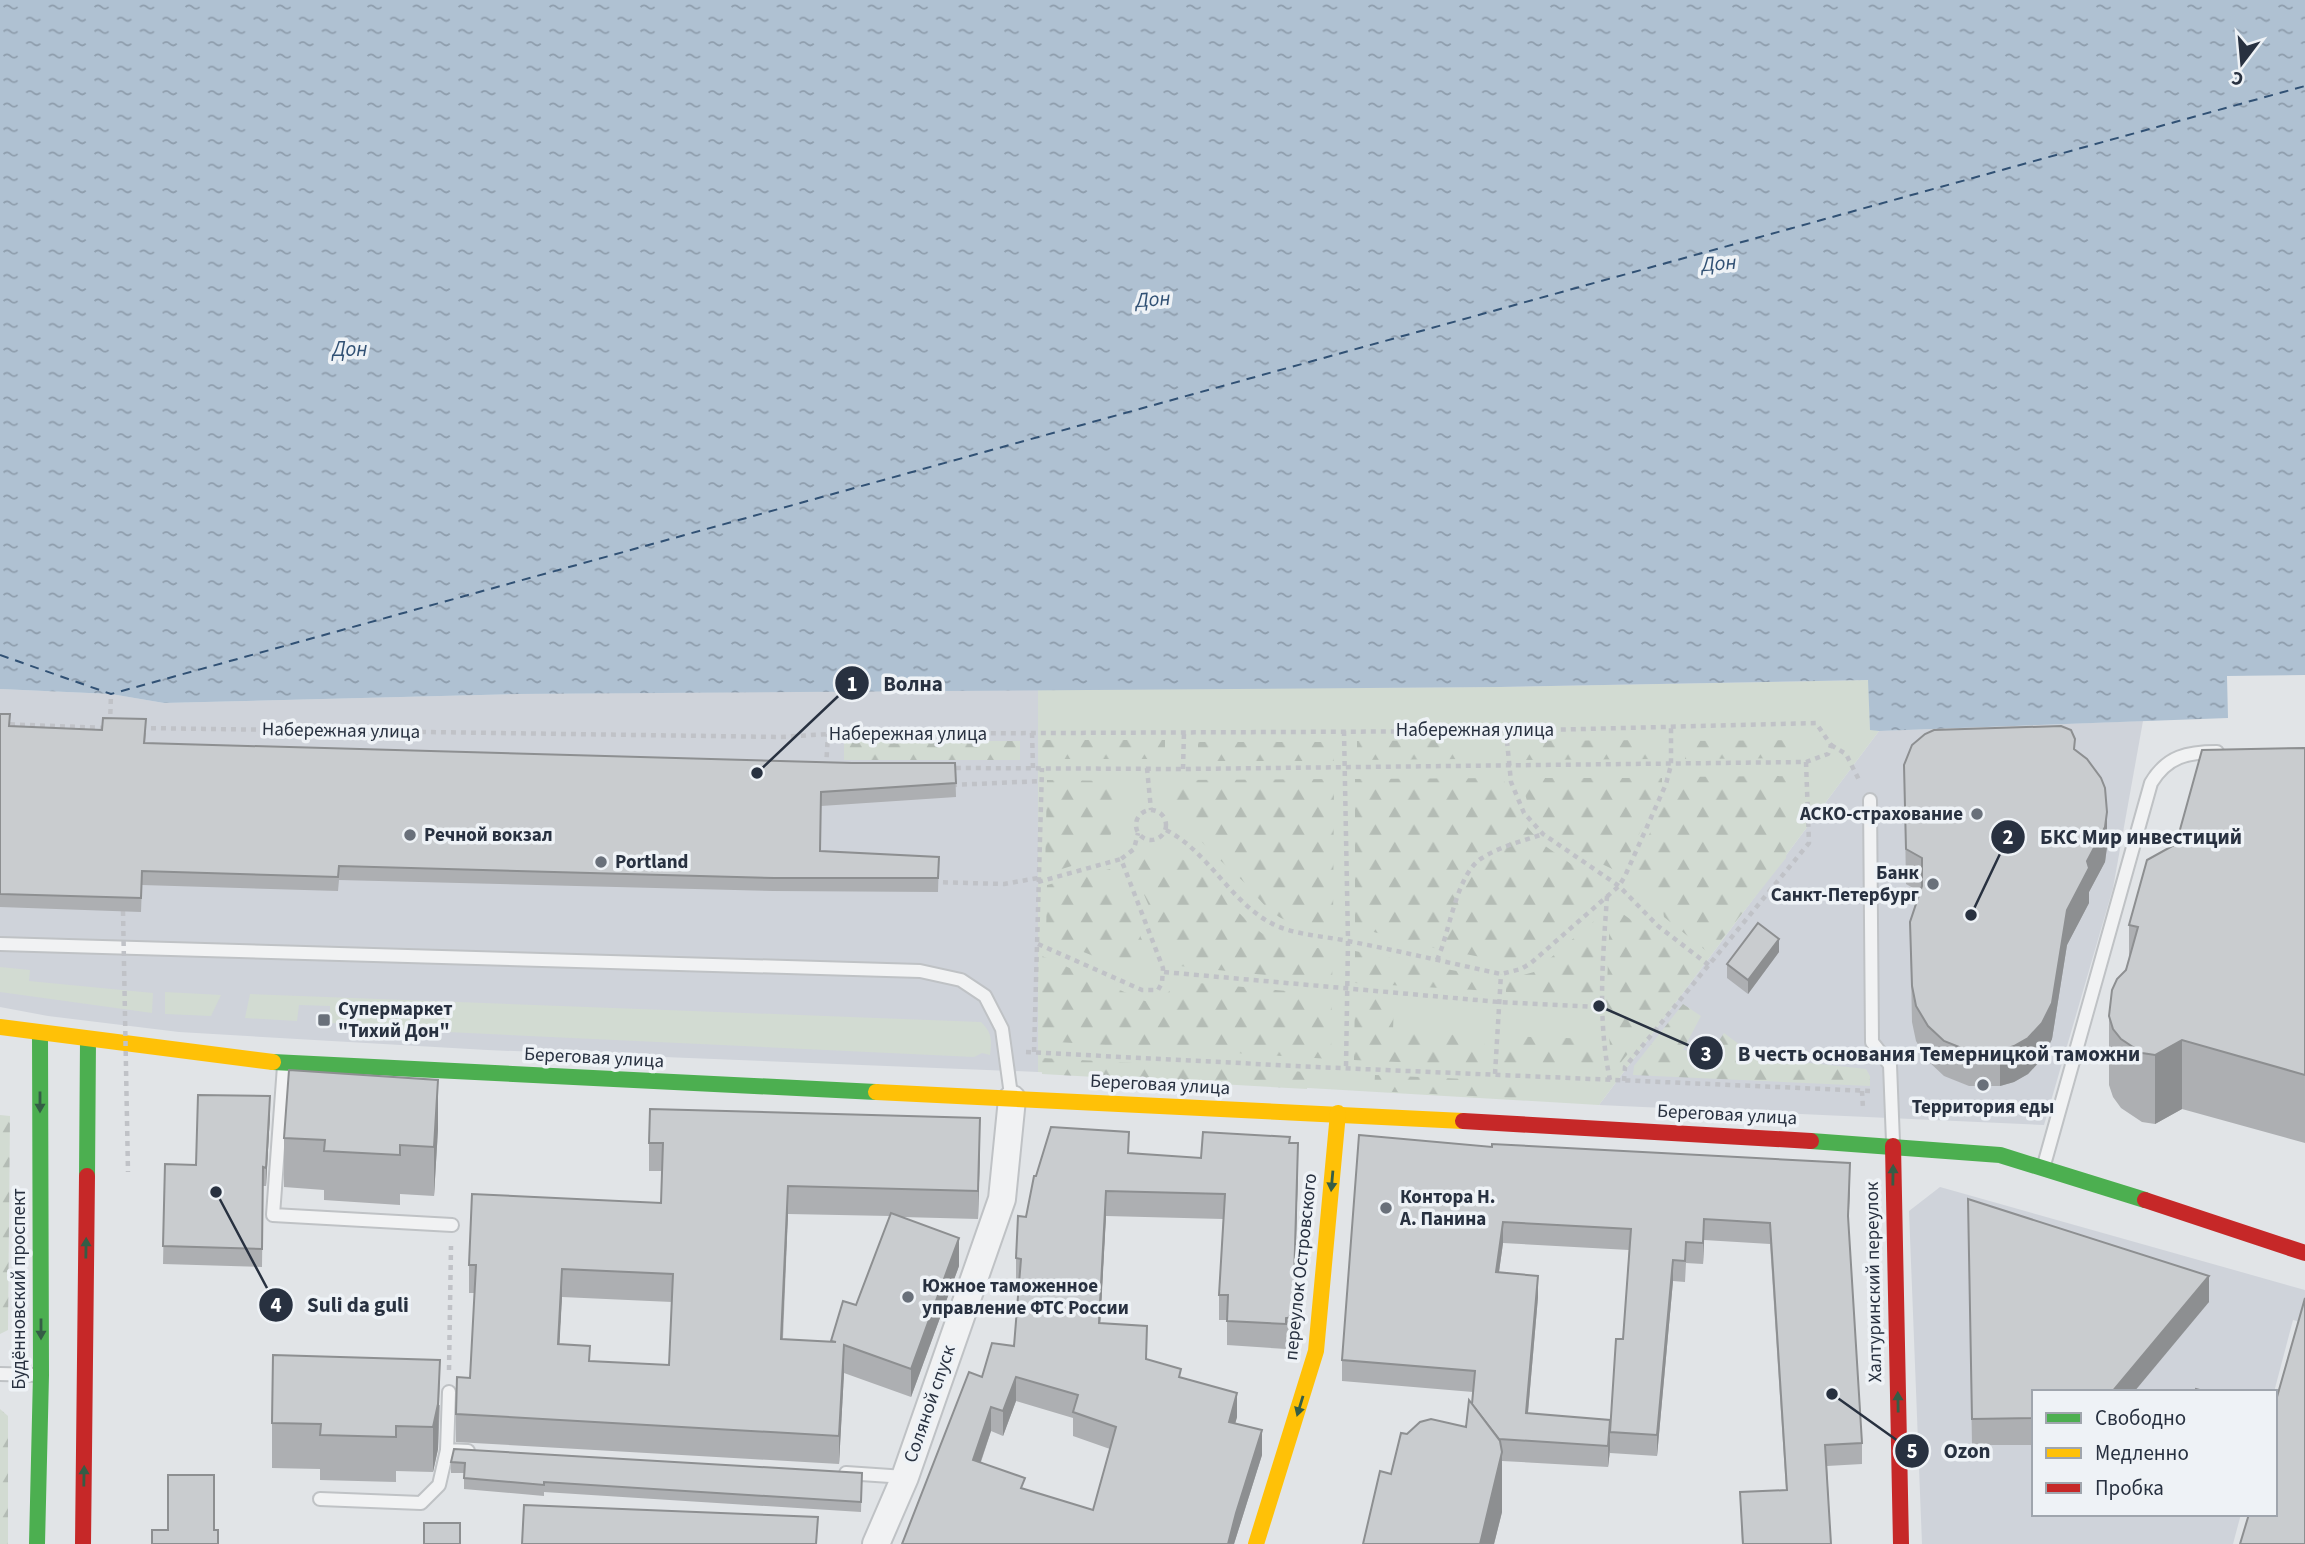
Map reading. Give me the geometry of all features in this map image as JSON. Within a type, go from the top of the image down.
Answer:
[{"type":"main road","name":"Береговая улица","points":[[0,1027],[285,1064],[1338,1114],[1893,1146],[2000,1155],[2304,1249]]},
{"type":"main road","name":"Будённовский проспект","points":[[37,1544],[41,1375],[40,1034]]},
{"type":"main road","points":[[83,1544],[88,1040]]},
{"type":"main road","name":"переулок Островского","points":[[1256,1544],[1316,1351],[1338,1114]]},
{"type":"main road","name":"Халтуринский переулок","points":[[1893,1146],[1901,1544]]},
{"type":"street","name":"Соляной спуск","points":[[876,1544],[905,1477],[1002,1199],[1012,1099]]},
{"type":"lane","points":[[2044,1167],[2151,783],[2164,765],[2185,754],[2237,752]]},
{"type":"lane","points":[[1870,800],[1872,1042],[1889,1065],[1893,1146]]},
{"type":"lane","points":[[0,944],[920,971],[961,980],[985,996],[1002,1029],[1012,1099]]},
{"type":"lane","points":[[285,1064],[273,1215],[452,1225]]},
{"type":"lane","points":[[0,1374],[41,1375]]},
{"type":"lane","points":[[320,1499],[421,1503],[439,1485],[447,1450],[449,1392]]},
{"type":"lane","points":[[447,1450],[475,1451]]},
{"type":"lane","points":[[835,1473],[905,1477]]},
{"type":"path","points":[[0,724],[110,728],[111,694]]},
{"type":"path","name":"Набережная улица","points":[[138,728],[781,737],[828,734],[1671,728],[1816,723],[1831,746]]},
{"type":"path","points":[[1166,830],[1191,846],[1261,917],[1279,927],[1501,974],[1521,969],[1531,963],[1619,886],[1667,784],[1671,765],[1671,728]]},
{"type":"path","points":[[1344,730],[1348,941],[1346,1067]]},
{"type":"path","points":[[1506,730],[1511,782],[1524,813],[1543,834],[1619,886],[1658,926],[1710,966]]},
{"type":"path","points":[[1183,769],[1184,732]]},
{"type":"path","points":[[1032,733],[1033,768]]},
{"type":"path","points":[[828,734],[826,768],[840,768]]},
{"type":"path","points":[[950,768],[1345,768],[1806,762],[1828,754],[1831,746],[1846,754],[1870,800]]},
{"type":"path","points":[[1623,1081],[1625,1067],[1809,843],[1806,762]]},
{"type":"path","points":[[1034,1052],[1042,768]]},
{"type":"path","points":[[1147,768],[1151,810]]},
{"type":"path","points":[[943,785],[1042,781]]},
{"type":"path","points":[[1138,833],[1150,841],[1157,840],[1166,830],[1163,816],[1151,810]]},
{"type":"path","points":[[923,882],[1004,884],[1038,880],[1121,859],[1134,849],[1140,815],[1151,810]]},
{"type":"path","points":[[1437,960],[1445,944],[1453,910],[1469,870],[1481,858],[1543,834]]},
{"type":"path","points":[[1038,944],[1151,992],[1158,990],[1164,972],[1121,859]]},
{"type":"path","points":[[1607,895],[1600,1007],[1610,1080]]},
{"type":"path","points":[[123,898],[128,1171]]},
{"type":"path","points":[[1164,972],[1348,990],[1600,1007]]},
{"type":"path","points":[[1495,1074],[1501,974]]},
{"type":"path","points":[[1004,1051],[1623,1081],[1892,1091]]},
{"type":"path","points":[[449,1349],[452,1225]]},
{"type":"shaded area","points":[[0,689],[111,694],[164,703],[519,694],[1038,689],[1038,1072],[487,1050],[179,1032],[48,1016],[0,1007]]},
{"type":"shaded area","points":[[2143,721],[2113,888],[2044,1125],[1599,1105],[1879,731]]},
{"type":"shaded area","points":[[1940,1187],[2305,1290],[2305,1323],[2293,1320],[2275,1390],[2032,1390],[2032,1516],[2240,1516],[2233,1544],[1922,1544],[1909,1211]]},
{"type":"green space","points":[[1869,680],[1870,729],[1879,731],[1599,1105],[1038,1072],[1038,689],[1500,687]]},
{"type":"green space","points":[[1042,740],[1165,740],[1165,759],[1042,759]]},
{"type":"green space","points":[[1463,740],[1464,759],[1357,760],[1357,741]]},
{"type":"green space","points":[[1657,740],[1657,759],[1523,760],[1523,741]]},
{"type":"green space","points":[[1796,740],[1796,758],[1685,759],[1685,741]]},
{"type":"green space","points":[[844,741],[1020,741],[1020,760],[844,760]]},
{"type":"green space","points":[[1198,742],[1334,742],[1334,761],[1198,761]]},
{"type":"green space","points":[[1794,776],[1786,858],[1710,954],[1664,917],[1660,894],[1653,885],[1631,875],[1673,777]]},
{"type":"green space","points":[[1503,778],[1517,815],[1541,843],[1601,885],[1530,952],[1513,959],[1491,959],[1434,948],[1355,927],[1355,779]]},
{"type":"green space","points":[[1521,778],[1662,778],[1662,785],[1621,873],[1572,848],[1549,831],[1529,807]]},
{"type":"green space","points":[[1334,779],[1333,928],[1293,923],[1271,911],[1196,836],[1176,806],[1173,792],[1177,780]]},
{"type":"green space","points":[[1047,780],[1116,781],[1119,809],[1105,856],[1045,874]]},
{"type":"green space","points":[[1180,858],[1194,866],[1245,919],[1268,937],[1291,945],[1333,950],[1332,982],[1180,966],[1173,962],[1133,869],[1141,859]]},
{"type":"green space","points":[[1110,869],[1147,951],[1145,962],[1131,971],[1046,937],[1047,885]]},
{"type":"green space","points":[[1616,909],[1698,968],[1613,1072],[1606,1010],[1610,913]]},
{"type":"green space","points":[[1601,915],[1595,997],[1506,992],[1506,980],[1534,972]]},
{"type":"green space","points":[[1355,951],[1492,978],[1492,991],[1355,983]]},
{"type":"green space","points":[[1042,956],[1145,1001],[1164,996],[1176,981],[1332,995],[1331,1059],[1041,1041]]},
{"type":"green space","points":[[0,967],[30,970],[29,981],[153,993],[152,1013],[0,992]]},
{"type":"green space","points":[[165,992],[221,995],[211,1016],[165,1014]]},
{"type":"green space","points":[[250,994],[981,1022],[989,1033],[991,1045],[990,1055],[982,1053],[974,1057],[384,1029],[385,1025],[330,1023],[330,1006],[299,1005],[297,1021],[245,1018]]},
{"type":"green space","points":[[1355,995],[1394,997],[1393,1032],[1485,1036],[1483,1066],[1354,1060]]},
{"type":"green space","points":[[1683,1004],[1701,1016],[1683,1050],[1711,1053],[1724,1033],[1756,1057],[1866,1069],[1870,1076],[1870,1086],[1633,1075],[1634,1066]]},
{"type":"green space","points":[[1504,1036],[1596,1039],[1604,1070],[1502,1067]]},
{"type":"green space","points":[[1042,1058],[1307,1072],[1307,1089],[1042,1074]]},
{"type":"green space","points":[[1375,1075],[1533,1082],[1533,1099],[1374,1091]]},
{"type":"green space","points":[[0,1115],[10,1116],[8,1330],[0,1334]]},
{"type":"green space","points":[[0,1409],[8,1416],[8,1544],[0,1544]]},
{"type":"water","name":"Дон","points":[[0,0],[2305,0],[2305,675],[2227,676],[2228,718],[1879,731],[1870,730],[1868,680],[1500,687],[519,694],[164,703],[111,694],[0,689]]},
{"type":"building","name":"Речной вокзал","points":[[0,714],[10,714],[9,726],[102,730],[103,718],[146,719],[144,743],[852,763],[955,763],[956,783],[821,792],[820,851],[939,857],[938,878],[774,878],[339,866],[338,877],[142,871],[141,898],[0,894]]},
{"type":"building","points":[[2061,726],[2071,730],[2075,739],[2074,749],[2087,759],[2101,778],[2105,788],[2107,812],[2105,827],[2087,861],[2089,868],[2067,910],[2052,1003],[2042,1023],[2028,1038],[2014,1046],[2000,1051],[1969,1051],[1944,1041],[1928,1026],[1916,1006],[1912,986],[1910,922],[1922,886],[1922,858],[1906,849],[1904,765],[1912,745],[1934,730]]},
{"type":"building","points":[[2305,748],[2305,1075],[2182,1040],[2155,1055],[2142,1053],[2121,1039],[2113,1029],[2109,1016],[2112,990],[2117,979],[2126,970],[2138,927],[2129,925],[2147,860],[2176,844],[2202,750]]},
{"type":"building","points":[[1758,923],[1779,939],[1748,980],[1727,964]]},
{"type":"building","points":[[289,1070],[438,1080],[434,1147],[400,1145],[400,1155],[324,1151],[325,1140],[284,1138]]},
{"type":"building","points":[[198,1095],[270,1096],[266,1168],[263,1167],[262,1249],[163,1246],[165,1164],[196,1165]]},
{"type":"building","points":[[650,1109],[980,1118],[978,1191],[788,1186],[781,1339],[836,1342],[831,1341],[843,1301],[856,1305],[891,1213],[959,1238],[911,1369],[844,1345],[839,1436],[456,1414],[457,1377],[470,1378],[476,1265],[469,1265],[472,1194],[661,1203],[663,1143],[649,1143]],"holes":[[[562,1269],[673,1274],[669,1365],[589,1361],[590,1346],[558,1344]]]},
{"type":"building","points":[[1051,1127],[1129,1132],[1128,1153],[1201,1158],[1203,1132],[1290,1137],[1289,1143],[1298,1143],[1293,1317],[1286,1318],[1286,1324],[1227,1321],[1228,1295],[1219,1295],[1225,1194],[1106,1191],[1099,1323],[1147,1326],[1146,1359],[1181,1369],[1179,1377],[1237,1393],[1229,1422],[1262,1430],[1228,1544],[902,1544],[969,1372],[982,1377],[992,1343],[1014,1346],[1021,1259],[1016,1258],[1018,1216],[1026,1217]],"holes":[[[1016,1377],[1078,1395],[1073,1412],[1116,1427],[1093,1510],[1021,1488],[1025,1478],[973,1460],[991,1407],[1003,1411]]]},
{"type":"building","points":[[1359,1135],[1492,1147],[1492,1144],[1850,1163],[1848,1216],[1862,1443],[1825,1445],[1831,1544],[1743,1544],[1740,1492],[1787,1490],[1770,1223],[1704,1219],[1703,1243],[1686,1242],[1685,1261],[1673,1260],[1657,1435],[1610,1432],[1616,1339],[1623,1339],[1631,1229],[1503,1222],[1496,1272],[1538,1276],[1526,1413],[1610,1420],[1608,1446],[1499,1439],[1472,1404],[1475,1371],[1342,1360]]},
{"type":"building","points":[[1968,1199],[2209,1276],[2114,1390],[2032,1390],[2032,1418],[1972,1419]]},
{"type":"building","points":[[2305,1298],[2305,1544],[2240,1544],[2248,1516],[2277,1516],[2277,1397]]},
{"type":"building","points":[[273,1355],[440,1360],[438,1404],[433,1427],[396,1426],[396,1437],[320,1435],[321,1424],[272,1423]]},
{"type":"building","points":[[1469,1400],[1500,1441],[1502,1452],[1480,1544],[1363,1544],[1380,1471],[1391,1474],[1401,1433],[1407,1434],[1420,1422],[1431,1419],[1466,1427]]},
{"type":"building","points":[[454,1449],[862,1473],[861,1502],[544,1482],[544,1485],[464,1478],[465,1463],[451,1462]]},
{"type":"building","points":[[168,1475],[214,1475],[214,1530],[218,1530],[218,1544],[152,1544],[152,1530],[168,1530]]},
{"type":"building","points":[[524,1505],[818,1517],[816,1544],[522,1544]]},
{"type":"building","points":[[424,1523],[460,1523],[460,1544],[424,1544]]},
{"type":"ferry route","points":[[0,655],[111,694],[2305,86]]},
{"type":"traffic: fast","points":[[37,1544],[41,1375],[40,1034]]},
{"type":"traffic: fast","points":[[87,1176],[88,1040]]},
{"type":"traffic: fast","points":[[273,1062],[876,1092]]},
{"type":"traffic: fast","points":[[1811,1141],[2000,1155],[2145,1200]]},
{"type":"traffic: slow","points":[[0,1027],[273,1062]]},
{"type":"traffic: slow","points":[[876,1092],[1463,1121]]},
{"type":"traffic: slow","points":[[1256,1544],[1316,1351],[1338,1113]]},
{"type":"traffic: jam","points":[[1463,1121],[1811,1141]]},
{"type":"traffic: jam","points":[[1893,1146],[1901,1544]]},
{"type":"traffic: jam","points":[[83,1544],[87,1176]]},
{"type":"traffic: jam","points":[[2145,1200],[2305,1253]]},
{"type":"place","name":"Волна","points":[[757,773]]},
{"type":"place","name":"АСКО-страхование","points":[[1977,814]]},
{"type":"place","name":"Речной вокзал","points":[[410,835]]},
{"type":"place","name":"Portland","points":[[601,862]]},
{"type":"place","name":"Банк Санкт-Петербург","points":[[1933,884]]},
{"type":"place","name":"БКС Мир инвестиций","points":[[1971,915]]},
{"type":"place","name":"В честь основания Темерницкой таможни","points":[[1599,1006]]},
{"type":"place","name":"Супермаркет \"Тихий Дон\"","points":[[324,1020]]},
{"type":"place","name":"Территория еды","points":[[1983,1085]]},
{"type":"place","name":"Suli da guli","points":[[216,1192]]},
{"type":"place","name":"Контора Н. А. Панина","points":[[1386,1208]]},
{"type":"place","name":"Южное таможенное управление ФТС России","points":[[908,1297]]},
{"type":"place","name":"Ozon","points":[[1832,1394]]}]
